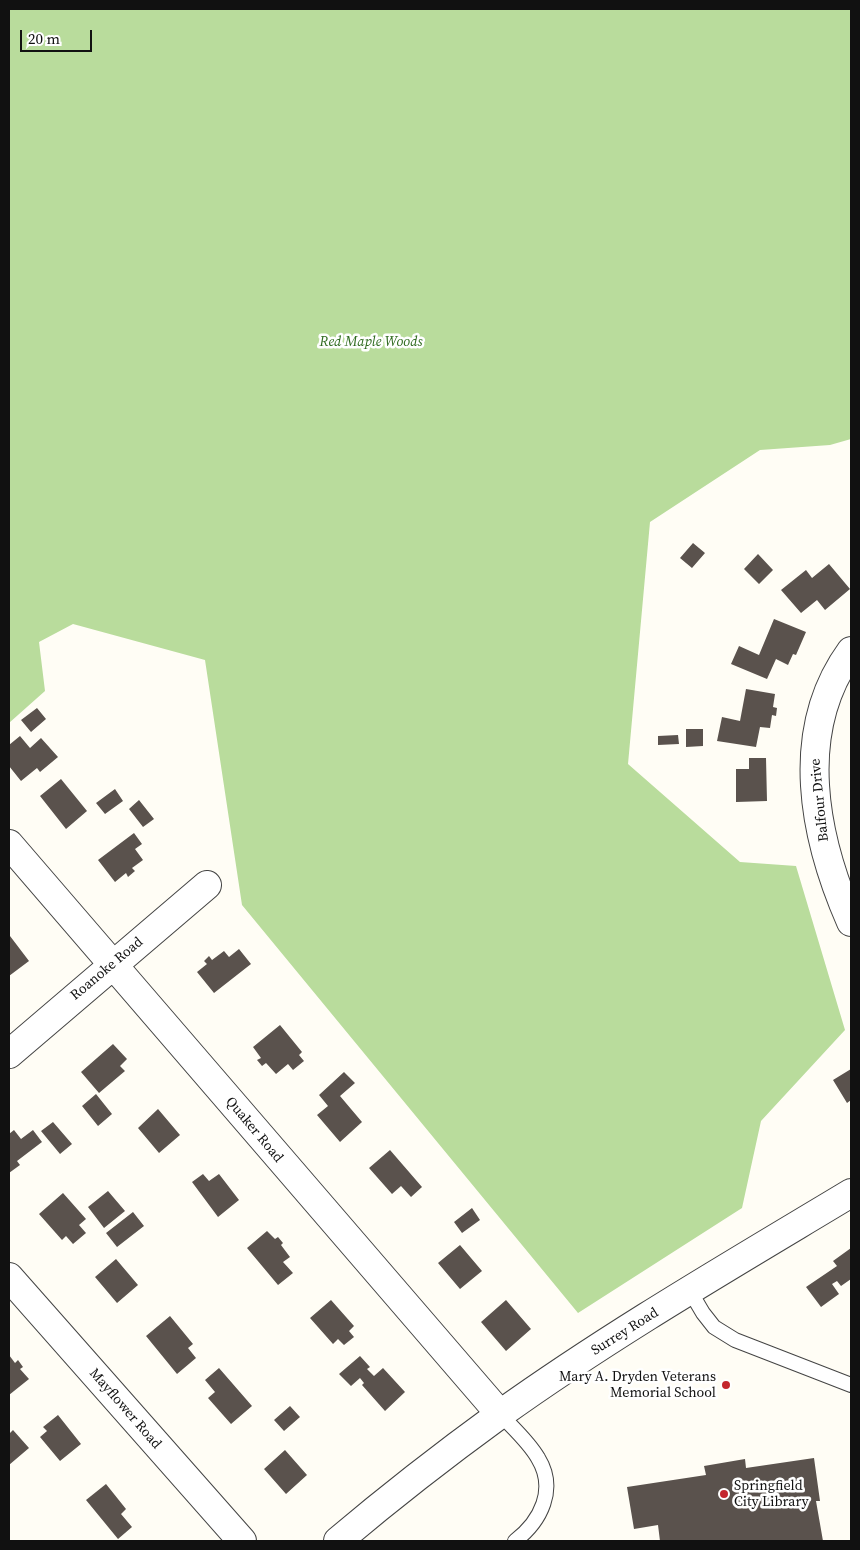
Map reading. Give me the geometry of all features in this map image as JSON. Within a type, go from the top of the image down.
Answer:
[{"type":"street","name":"Balfour Drive","points":[[851,651],[833,680],[823,706],[816,735],[814,763],[825,849],[830,872],[851,922]]},
{"type":"street","name":"Quaker Road","points":[[9,844],[500,1414]]},
{"type":"street","name":"Roanoke Road","points":[[9,1054],[112,964],[207,885]]},
{"type":"street","name":"Surrey Road","points":[[338,1541],[402,1488],[500,1414],[594,1351],[851,1192]]},
{"type":"street","name":"Mayflower Road","points":[[9,1277],[242,1541]]},
{"type":"lane","points":[[690,1291],[703,1313],[714,1326],[736,1340],[851,1385]]},
{"type":"lane","points":[[500,1414],[538,1458],[546,1484],[542,1511],[535,1523],[515,1541]]},
{"type":"green space","name":"Red Maple Woods","points":[[9,9],[851,9],[851,439],[830,445],[760,450],[650,522],[628,764],[740,862],[796,866],[845,1030],[761,1121],[742,1208],[578,1313],[242,905],[205,660],[73,624],[39,642],[45,691],[9,723]]},
{"type":"building","points":[[693,543],[705,553],[692,568],[680,558]]},
{"type":"building","points":[[758,554],[773,570],[759,584],[744,569]]},
{"type":"building","points":[[829,564],[850,589],[825,610],[817,600],[801,613],[781,590],[806,570],[812,578]]},
{"type":"building","points":[[774,619],[806,632],[796,655],[793,654],[788,665],[776,659],[767,679],[731,664],[739,646],[759,655]]},
{"type":"building","points":[[746,689],[775,694],[773,707],[777,708],[776,716],[772,715],[770,728],[760,727],[756,747],[717,741],[722,717],[740,721]]},
{"type":"building","points":[[37,708],[46,719],[31,732],[21,720]]},
{"type":"building","points":[[686,729],[703,729],[703,746],[686,747]]},
{"type":"building","points":[[678,735],[679,744],[658,745],[658,736]]},
{"type":"building","points":[[20,736],[30,748],[41,738],[58,757],[40,772],[37,768],[21,781],[9,766],[9,745]]},
{"type":"building","points":[[749,758],[766,758],[767,801],[736,802],[736,769],[749,769]]},
{"type":"building","points":[[61,779],[87,811],[66,829],[40,796]]},
{"type":"building","points":[[115,789],[123,801],[105,814],[96,803]]},
{"type":"building","points":[[139,800],[154,819],[143,827],[129,809]]},
{"type":"building","points":[[134,833],[142,844],[135,849],[143,860],[132,868],[135,871],[128,877],[126,873],[115,882],[98,860]]},
{"type":"building","points":[[9,937],[29,961],[9,976]]},
{"type":"building","points":[[239,949],[251,964],[214,993],[197,972],[207,964],[204,961],[209,956],[212,960],[224,951],[229,957]]},
{"type":"building","points":[[280,1025],[302,1052],[299,1055],[304,1061],[293,1070],[288,1064],[276,1074],[266,1063],[262,1066],[257,1060],[261,1058],[253,1047]]},
{"type":"building","points":[[113,1044],[127,1059],[120,1066],[125,1071],[99,1093],[81,1072]]},
{"type":"building","points":[[851,1069],[851,1100],[847,1103],[833,1080]]},
{"type":"building","points":[[344,1072],[355,1083],[340,1096],[362,1122],[340,1142],[317,1115],[328,1106],[319,1095]]},
{"type":"building","points":[[96,1094],[112,1114],[98,1126],[82,1106]]},
{"type":"building","points":[[158,1109],[180,1135],[159,1153],[138,1128]]},
{"type":"building","points":[[53,1122],[72,1144],[60,1154],[41,1131]]},
{"type":"building","points":[[14,1130],[21,1139],[33,1130],[42,1142],[17,1161],[20,1165],[9,1173],[9,1134]]},
{"type":"building","points":[[390,1150],[422,1187],[411,1197],[401,1186],[392,1194],[369,1168]]},
{"type":"building","points":[[203,1174],[209,1181],[219,1174],[239,1200],[218,1217],[192,1182]]},
{"type":"building","points":[[108,1191],[125,1211],[104,1228],[88,1207]]},
{"type":"building","points":[[63,1193],[86,1219],[79,1225],[86,1233],[73,1244],[66,1236],[62,1240],[39,1214]]},
{"type":"building","points":[[472,1208],[480,1220],[462,1233],[454,1222]]},
{"type":"building","points":[[133,1212],[144,1226],[117,1247],[106,1233]]},
{"type":"building","points":[[267,1231],[275,1239],[278,1237],[283,1243],[281,1245],[290,1257],[283,1262],[293,1273],[278,1285],[247,1248]]},
{"type":"building","points":[[460,1245],[482,1271],[460,1289],[438,1263]]},
{"type":"building","points":[[851,1248],[851,1279],[841,1286],[837,1281],[832,1284],[839,1294],[821,1307],[806,1287],[837,1266],[833,1261]]},
{"type":"building","points":[[116,1259],[138,1285],[117,1303],[95,1277]]},
{"type":"building","points":[[331,1300],[354,1326],[349,1331],[354,1337],[344,1345],[338,1339],[333,1344],[310,1318]]},
{"type":"building","points":[[506,1300],[531,1329],[506,1351],[481,1322]]},
{"type":"building","points":[[170,1316],[193,1344],[188,1348],[196,1358],[177,1374],[146,1336]]},
{"type":"building","points":[[9,1355],[15,1363],[18,1360],[23,1367],[20,1369],[29,1379],[9,1395]]},
{"type":"building","points":[[360,1356],[370,1367],[367,1369],[374,1376],[383,1368],[405,1392],[385,1411],[362,1385],[364,1383],[360,1378],[351,1386],[339,1374]]},
{"type":"building","points":[[219,1368],[252,1406],[231,1424],[208,1398],[215,1392],[205,1380]]},
{"type":"building","points":[[290,1406],[300,1417],[284,1431],[274,1420]]},
{"type":"building","points":[[58,1415],[81,1444],[60,1461],[40,1437],[47,1431],[43,1427]]},
{"type":"building","points":[[13,1430],[29,1448],[9,1465],[9,1434]]},
{"type":"building","points":[[285,1450],[307,1475],[286,1494],[264,1469]]},
{"type":"building","name":"Springfield City Library","points":[[814,1458],[820,1501],[816,1501],[823,1541],[660,1541],[658,1525],[634,1529],[627,1487],[706,1475],[704,1466],[745,1459],[746,1468]]},
{"type":"building","points":[[106,1484],[126,1509],[121,1514],[132,1527],[118,1539],[86,1500]]},
{"type":"place","name":"Mary A. Dryden Veterans Memorial School","points":[[726,1385]]},
{"type":"place","name":"Springfield City Library","points":[[724,1494]]}]
